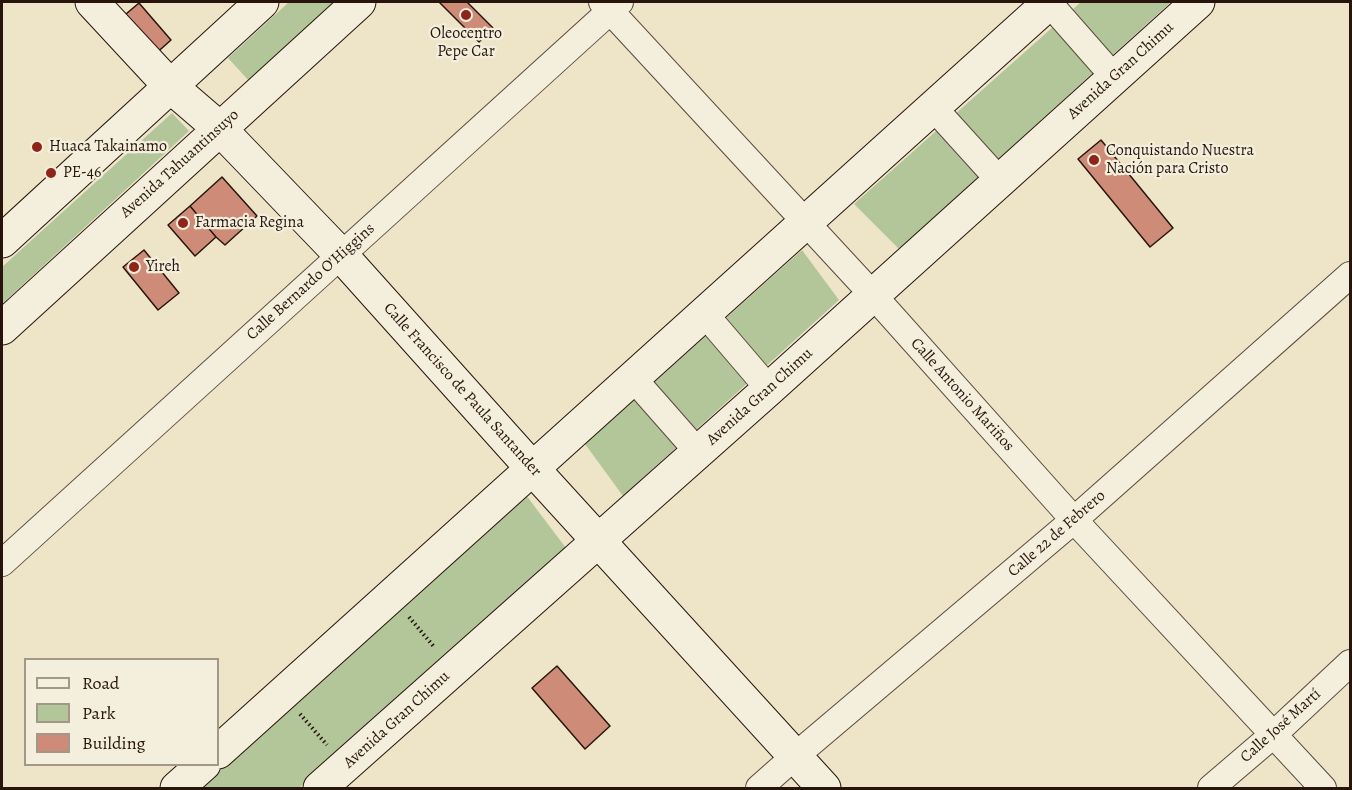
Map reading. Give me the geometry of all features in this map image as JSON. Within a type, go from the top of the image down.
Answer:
[{"type":"street","name":"Calle Francisco de Paula Santander","points":[[92,2],[169,85],[219,128],[341,255],[824,789]]},
{"type":"street","points":[[2,241],[169,85],[262,2]]},
{"type":"street","name":"Avenida Tahuantinsuyo","points":[[2,328],[359,2]]},
{"type":"street","points":[[219,751],[1050,2],[1114,77]]},
{"type":"street","name":"Avenida Gran Chimu","points":[[320,789],[769,389],[1198,2]]},
{"type":"street","name":"Calle Antonio Mariños","points":[[611,4],[1074,520],[1323,789]]},
{"type":"street","name":"Calle Bernardo O'Higgins","points":[[2,563],[341,255],[611,4]]},
{"type":"street","points":[[933,107],[1000,181]]},
{"type":"street","name":"Calle 22 de Febrero","points":[[759,789],[1074,520],[1350,275]]},
{"type":"street","points":[[704,313],[769,389]]},
{"type":"street","points":[[632,377],[698,452]]},
{"type":"street","name":"Calle José Martí","points":[[1211,789],[1350,663]]},
{"type":"street","points":[[177,789],[203,766]]},
{"type":"path","points":[[391,596],[453,670]]},
{"type":"path","points":[[282,693],[345,766]]},
{"type":"green space","points":[[289,2],[335,2],[250,82],[228,58]]},
{"type":"green space","points":[[1081,2],[1171,2],[899,249],[854,204]]},
{"type":"green space","points":[[172,113],[189,131],[2,304],[2,267]]},
{"type":"green space","points":[[802,250],[839,300],[623,496],[585,444]]},
{"type":"green space","points":[[526,495],[566,548],[299,788],[199,788]]},
{"type":"building","name":"Oleocentro Pepe Car","points":[[439,2],[467,2],[493,28],[479,42]]},
{"type":"building","points":[[139,3],[171,40],[152,57],[120,19]]},
{"type":"building","points":[[1101,140],[1173,228],[1150,247],[1078,159]]},
{"type":"building","points":[[222,177],[257,216],[225,245],[190,206]]},
{"type":"building","points":[[190,206],[216,237],[195,256],[168,225]]},
{"type":"building","points":[[144,250],[179,293],[158,310],[123,267]]},
{"type":"building","points":[[557,666],[610,726],[585,749],[532,688]]},
{"type":"place","name":"Oleocentro Pepe Car","points":[[466,15]]},
{"type":"place","name":"Huaca Takainamo","points":[[37,147]]},
{"type":"place","name":"Conquistando Nuestra Nación para Cristo","points":[[1094,160]]},
{"type":"place","name":"PE-46","points":[[51,173]]},
{"type":"place","name":"Farmacia Regina","points":[[183,223]]},
{"type":"place","name":"Yireh","points":[[134,267]]}]
